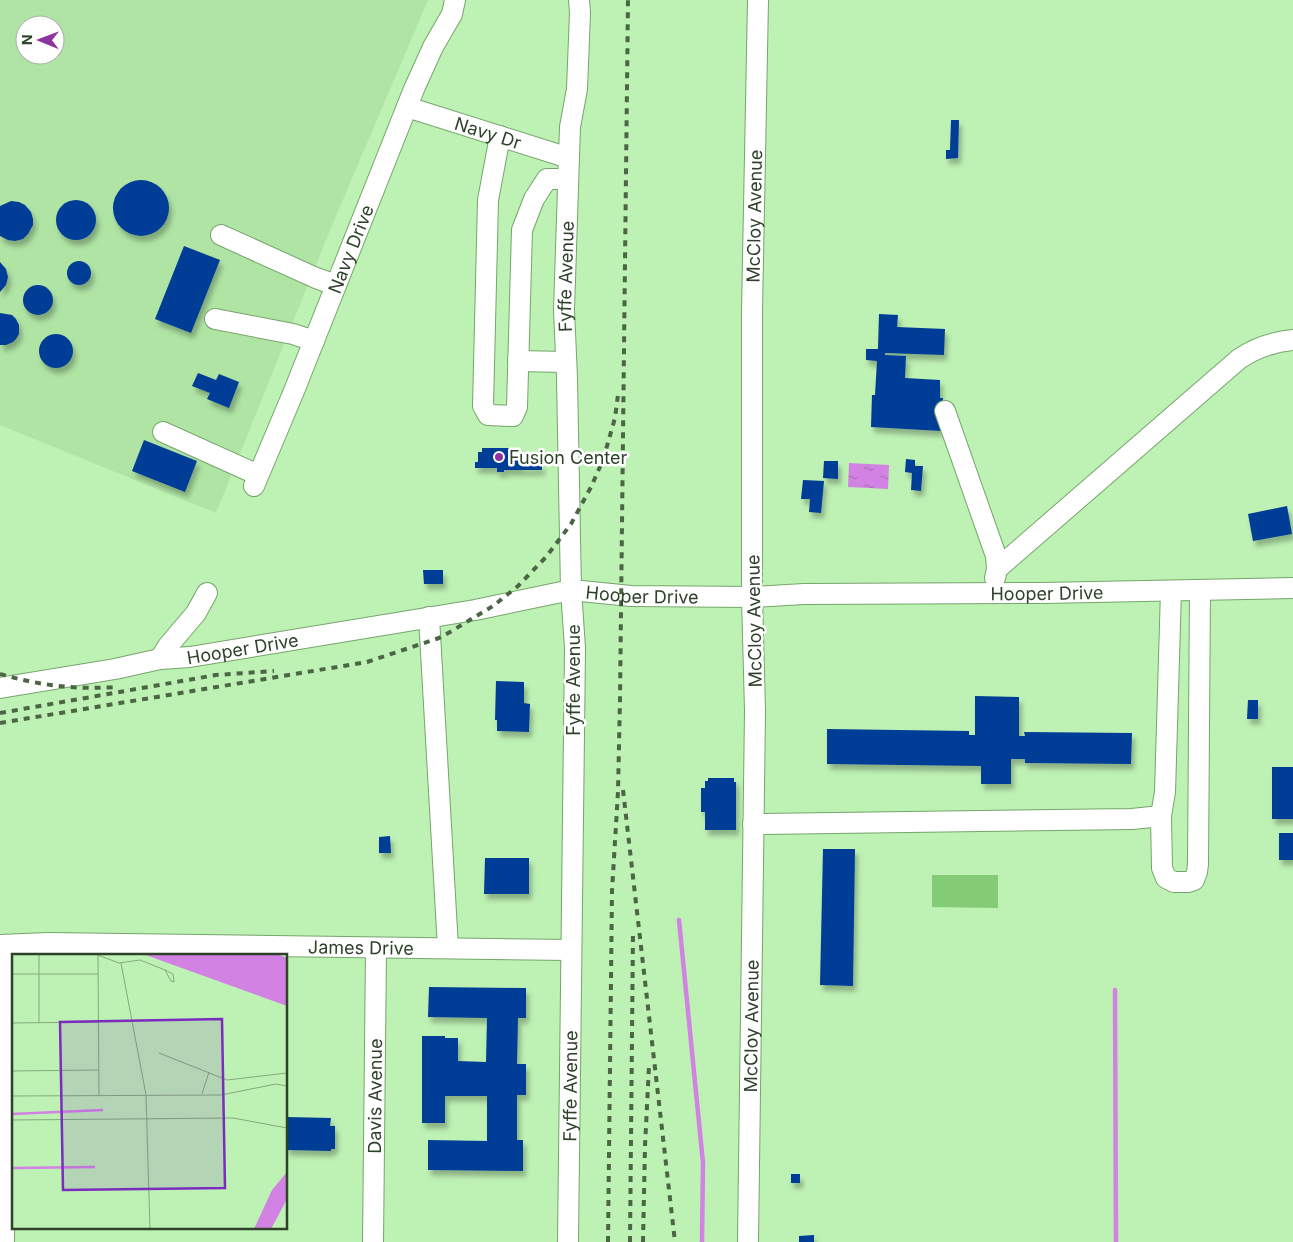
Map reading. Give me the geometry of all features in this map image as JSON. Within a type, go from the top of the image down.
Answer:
[{"type":"street","name":"Fyffe Avenue","points":[[568,1242],[575,648],[571,590],[564,310],[570,127],[577,90],[579,0]]},
{"type":"street","name":"McCloy Avenue","points":[[748,1242],[755,711],[752,597],[752,321],[758,0]]},
{"type":"street","name":"Navy Drive","points":[[163,432],[256,481],[407,107],[433,47],[454,7]]},
{"type":"street","name":"Navy Dr","points":[[407,107],[569,158]]},
{"type":"street","points":[[500,136],[488,200],[482,406],[488,415],[513,416],[517,406],[522,230],[534,199],[547,179],[568,179]]},
{"type":"street","points":[[221,235],[316,278],[336,285]]},
{"type":"street","points":[[215,319],[293,334],[314,341]]},
{"type":"street","points":[[997,569],[1238,359],[1282,340],[1293,340]]},
{"type":"street","points":[[518,361],[566,362]]},
{"type":"street","points":[[945,411],[996,556],[997,569],[991,594]]},
{"type":"street","name":"Hooper Drive","points":[[0,688],[115,669],[160,659],[190,657],[429,618],[571,590],[631,596],[752,597],[814,594],[991,594],[1293,588]]},
{"type":"street","points":[[1171,591],[1165,792],[1161,816],[1162,868],[1166,878],[1174,882],[1188,882],[1194,880],[1198,864],[1200,590]]},
{"type":"street","points":[[160,659],[168,646],[196,613],[207,593]]},
{"type":"street","points":[[429,618],[448,948]]},
{"type":"street","points":[[753,824],[1132,820],[1161,816]]},
{"type":"street","name":"James Drive","points":[[4,945],[48,943],[376,949],[571,950]]},
{"type":"street","points":[[4,945],[4,1242]]},
{"type":"street","name":"Davis Avenue","points":[[373,1242],[376,949]]},
{"type":"shaded area","points":[[0,0],[428,0],[330,230],[216,513],[0,425]]},
{"type":"shaded area","points":[[932,875],[998,875],[998,908],[932,907]]},
{"type":"water","points":[[849,463],[889,465],[888,489],[848,487]]},
{"type":"building","points":[[951,120],[959,120],[958,158],[946,159],[946,150],[950,150]]},
{"type":"building","points":[[135,180],[147,180],[161,188],[169,202],[167,219],[161,228],[147,236],[135,236],[125,231],[118,224],[113,214],[113,202],[118,192],[125,185]]},
{"type":"building","points":[[80,200],[87,203],[93,209],[96,220],[95,228],[87,237],[80,240],[72,240],[65,237],[57,228],[56,216],[59,209],[68,201]]},
{"type":"building","points":[[11,201],[25,205],[31,212],[33,219],[33,225],[28,234],[23,239],[15,241],[0,236],[0,206]]},
{"type":"building","points":[[184,246],[220,260],[191,333],[155,319]]},
{"type":"building","points":[[79,261],[88,264],[91,273],[88,282],[79,285],[70,282],[67,273],[70,264]]},
{"type":"building","points":[[0,262],[6,269],[8,277],[6,285],[0,292]]},
{"type":"building","points":[[38,285],[49,289],[53,300],[49,311],[38,315],[27,311],[23,300],[27,289]]},
{"type":"building","points":[[0,313],[12,315],[19,325],[19,334],[16,339],[6,345],[0,345]]},
{"type":"building","points":[[879,314],[898,315],[897,327],[945,329],[944,355],[885,353],[885,355],[906,356],[905,378],[940,380],[940,398],[943,398],[941,431],[871,427],[872,395],[875,395],[877,361],[866,360],[866,349],[878,349]]},
{"type":"building","points":[[56,334],[68,339],[73,351],[68,363],[56,368],[44,363],[39,351],[44,339]]},
{"type":"building","points":[[198,373],[216,380],[219,374],[239,382],[229,408],[207,399],[210,393],[192,386]]},
{"type":"building","points":[[144,440],[197,461],[185,492],[132,471]]},
{"type":"building","name":"Fusion Center","points":[[482,448],[520,448],[520,465],[542,464],[542,470],[504,470],[504,472],[497,472],[497,468],[475,468],[475,462],[478,462],[478,452],[482,452]]},
{"type":"building","points":[[906,459],[915,460],[915,466],[923,466],[921,491],[911,490],[912,473],[905,472]]},
{"type":"building","points":[[824,461],[838,461],[838,479],[823,478]]},
{"type":"building","points":[[803,480],[824,481],[821,513],[809,512],[810,499],[801,499]]},
{"type":"building","points":[[1287,506],[1292,534],[1253,541],[1248,514]]},
{"type":"building","points":[[423,570],[443,570],[443,584],[424,584]]},
{"type":"building","points":[[496,681],[524,682],[524,703],[530,704],[529,732],[497,731],[497,720],[495,720]]},
{"type":"building","points":[[975,696],[1019,697],[1019,736],[1025,736],[1024,732],[1132,733],[1131,764],[1025,763],[1025,759],[1011,759],[1011,784],[981,784],[981,766],[827,764],[827,729],[969,731],[969,735],[975,735]]},
{"type":"building","points":[[1248,700],[1258,700],[1258,719],[1247,719]]},
{"type":"building","points":[[1272,767],[1293,767],[1293,819],[1272,819]]},
{"type":"building","points":[[708,778],[734,778],[734,782],[736,782],[736,830],[705,830],[705,812],[701,812],[701,788],[705,788],[705,781],[708,781]]},
{"type":"building","points":[[1279,833],[1293,833],[1293,860],[1279,860]]},
{"type":"building","points":[[390,836],[391,853],[379,853],[379,837]]},
{"type":"building","points":[[823,849],[855,849],[853,986],[820,985]]},
{"type":"building","points":[[485,858],[529,858],[529,894],[484,894]]},
{"type":"building","points":[[429,987],[526,988],[526,1018],[518,1018],[517,1064],[526,1064],[526,1095],[517,1095],[517,1140],[523,1140],[523,1171],[428,1170],[428,1140],[487,1141],[487,1096],[445,1096],[445,1123],[422,1123],[422,1036],[458,1038],[458,1061],[486,1062],[487,1018],[428,1017]]},
{"type":"building","points":[[288,1117],[331,1118],[330,1126],[335,1126],[335,1149],[331,1149],[331,1151],[288,1150]]},
{"type":"building","points":[[791,1174],[800,1174],[800,1183],[791,1183]]},
{"type":"building","points":[[814,1235],[814,1242],[799,1242],[799,1236]]},
{"type":"waterway","points":[[679,920],[703,1163],[702,1242]]},
{"type":"waterway","points":[[1115,990],[1116,1242]]},
{"type":"railway","points":[[608,1242],[612,891],[618,792],[620,699],[628,0]]},
{"type":"railway","points":[[0,723],[367,662],[439,638],[493,606],[518,586],[546,557],[571,524],[603,460],[615,418],[618,395]]},
{"type":"railway","points":[[0,713],[216,675],[274,671]]},
{"type":"railway","points":[[0,674],[57,686],[86,688],[116,687]]},
{"type":"railway","points":[[623,790],[675,1242]]},
{"type":"railway","points":[[630,1242],[633,932]]},
{"type":"railway","points":[[643,1242],[649,1066]]},
{"type":"place","name":"Fusion Center","points":[[499,457]]}]
